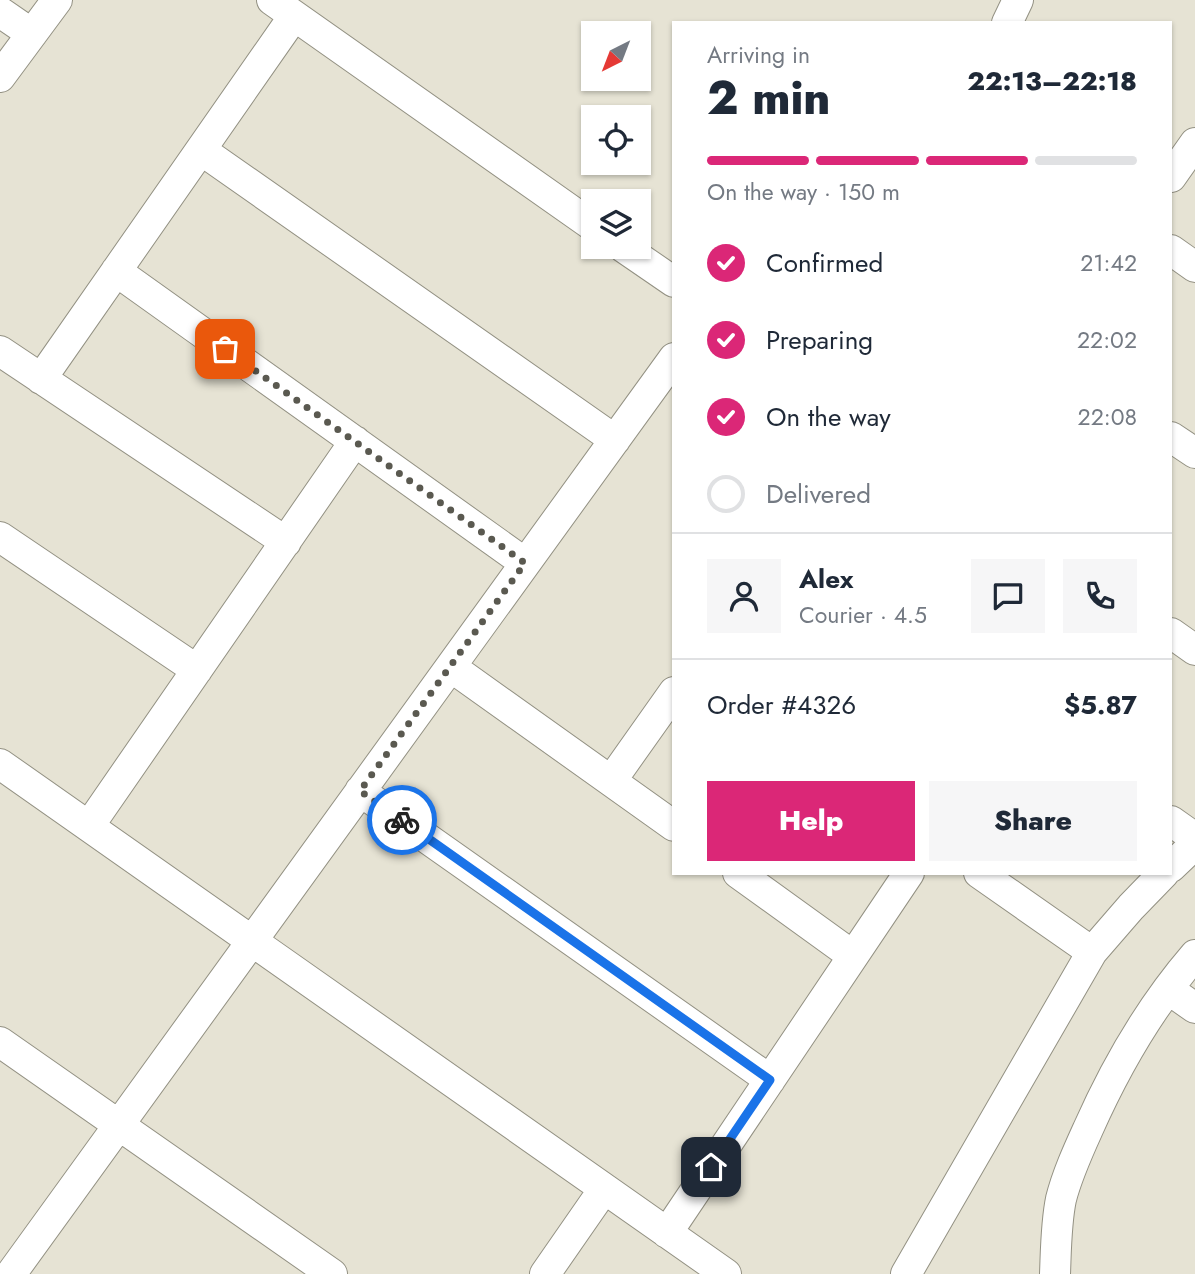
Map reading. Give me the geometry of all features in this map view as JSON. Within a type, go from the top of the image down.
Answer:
[{"type":"street","points":[[0,77],[57,0]]},
{"type":"street","points":[[1008,21],[1018,0]]},
{"type":"street","points":[[41,379],[201,150],[283,8],[581,218]]},
{"type":"street","points":[[0,12],[32,34]]},
{"type":"street","points":[[1172,176],[1195,143]]},
{"type":"street","points":[[201,150],[615,440]]},
{"type":"street","points":[[1172,251],[1195,267]]},
{"type":"street","points":[[640,259],[672,281]]},
{"type":"street","points":[[116,271],[525,563]]},
{"type":"street","points":[[0,351],[286,542]]},
{"type":"street","points":[[11,1274],[672,361]]},
{"type":"street","points":[[1172,437],[1195,453]]},
{"type":"street","points":[[89,826],[355,441]]},
{"type":"street","points":[[0,537],[197,670]]},
{"type":"street","points":[[1172,634],[1195,650]]},
{"type":"street","points":[[451,667],[672,826]]},
{"type":"street","points":[[611,781],[672,695]]},
{"type":"street","points":[[0,764],[726,1274]]},
{"type":"street","points":[[360,791],[770,1080]]},
{"type":"street","points":[[1172,822],[1195,838]]},
{"type":"street","points":[[1172,866],[1195,844]]},
{"type":"street","points":[[741,875],[853,956]]},
{"type":"street","points":[[667,1233],[908,875]]},
{"type":"street","points":[[982,875],[1092,952]]},
{"type":"street","points":[[906,1274],[1092,952],[1162,875]]},
{"type":"street","points":[[1055,1274],[1062,1198],[1074,1159],[1140,1028],[1195,955]]},
{"type":"street","points":[[1168,989],[1195,1008]]},
{"type":"street","points":[[0,1042],[332,1274]]},
{"type":"street","points":[[545,1274],[604,1189]]},
{"type":"street","points":[[0,1270],[5,1274]]},
{"type":"way so far","points":[[225,349],[525,563],[360,791],[402,820]]},
{"type":"route","points":[[402,820],[770,1080],[711,1167]]}]
